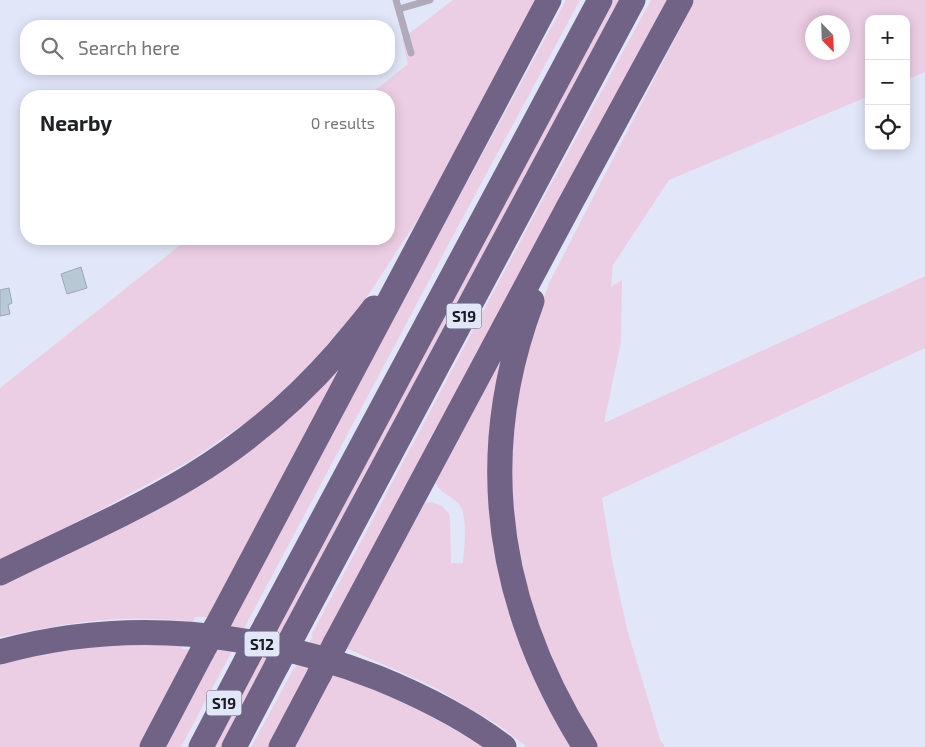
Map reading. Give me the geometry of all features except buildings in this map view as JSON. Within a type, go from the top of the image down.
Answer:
[{"type":"highway","points":[[152,747],[362,356],[431,220],[549,0]]},
{"type":"highway","name":"S19","points":[[201,747],[600,0]]},
{"type":"highway","name":"S19","points":[[234,747],[633,0]]},
{"type":"highway","points":[[281,747],[681,0]]},
{"type":"highway","points":[[569,206],[529,309],[513,364],[504,409],[501,439],[500,498],[508,558],[523,619],[552,691],[584,747]]},
{"type":"highway","points":[[0,573],[190,477],[259,429],[307,386],[368,316],[431,220]]},
{"type":"highway","name":"S12","points":[[0,652],[58,640],[141,632],[197,634],[277,646],[348,666],[404,689],[451,713],[504,747]]},
{"type":"lane","points":[[396,0],[411,53]]},
{"type":"lane","points":[[399,9],[430,0]]},
{"type":"shaded area","points":[[453,0],[538,0],[424,210],[365,300],[309,366],[254,417],[188,462],[100,510],[0,560],[0,388],[180,245],[395,245],[395,90],[376,90],[408,64],[402,39]]},
{"type":"shaded area","points":[[566,0],[580,0],[181,747],[160,747]]},
{"type":"shaded area","points":[[611,0],[620,0],[222,747],[211,747]]},
{"type":"shaded area","points":[[651,0],[672,0],[272,747],[251,747],[313,636],[311,635]]},
{"type":"shaded area","points":[[695,0],[925,0],[925,72],[910,78],[910,15],[865,15],[865,98],[669,180],[613,265],[611,287],[622,280],[621,342],[604,423],[925,276],[925,348],[602,498],[613,565],[627,629],[660,739],[665,747],[596,747],[534,625],[509,493],[511,420],[527,344],[549,283]]},
{"type":"shaded area","points":[[507,344],[492,494],[575,747],[527,747],[498,725],[434,687],[346,648],[425,503],[432,502],[442,506],[449,514],[451,563],[463,563],[465,531],[461,507],[441,491],[435,481]]},
{"type":"shaded area","points":[[358,346],[212,617],[195,617],[194,621],[119,619],[82,622],[0,637],[0,580],[140,512]]},
{"type":"shaded area","points":[[122,644],[182,645],[182,649],[194,650],[142,747],[0,747],[0,663],[70,649]]},
{"type":"shaded area","points":[[334,672],[419,709],[484,747],[292,747]]}]
